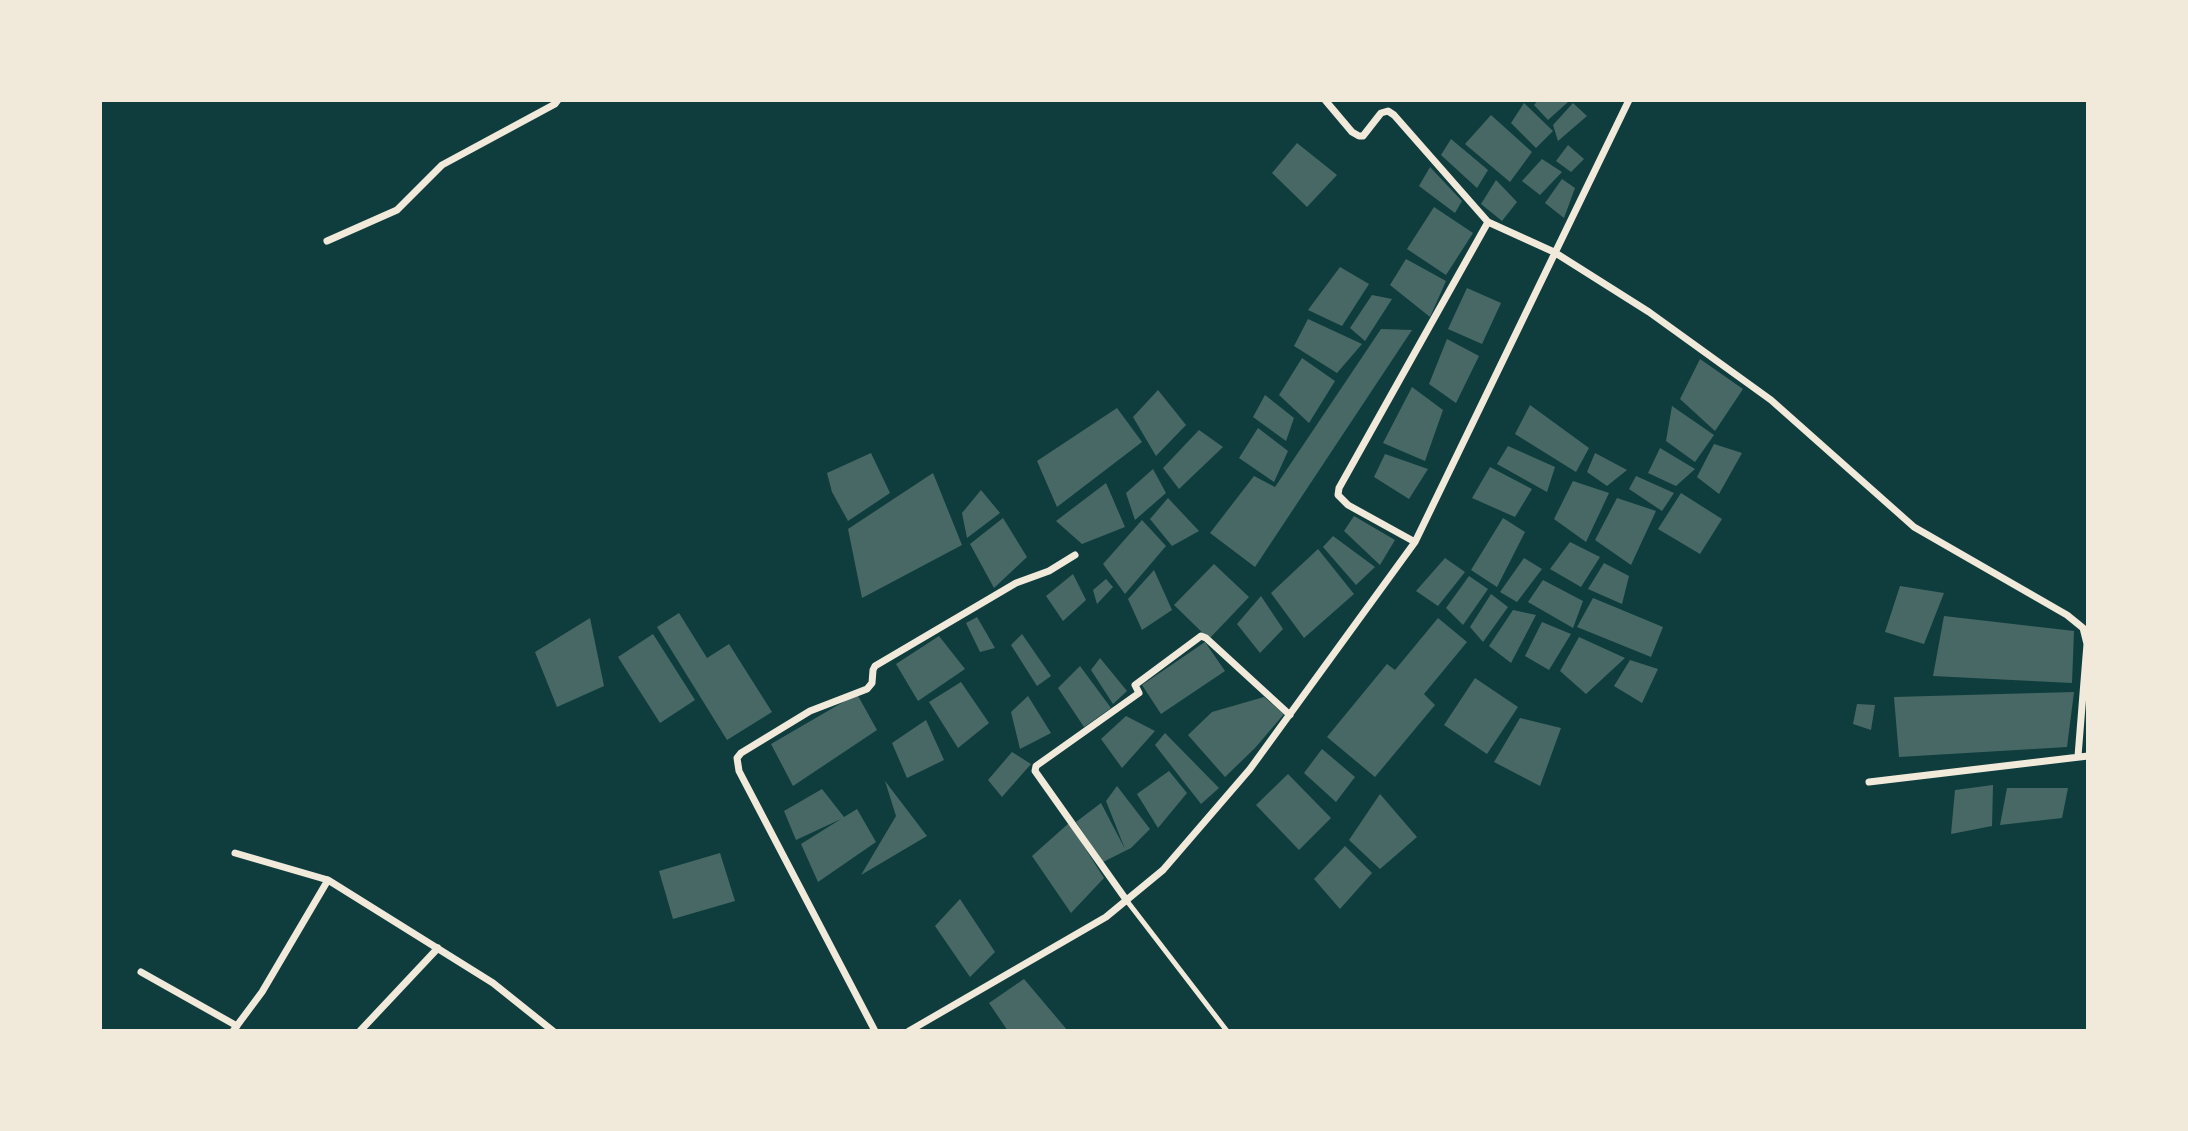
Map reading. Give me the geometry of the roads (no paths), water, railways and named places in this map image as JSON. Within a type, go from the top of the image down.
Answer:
[{"type":"street","points":[[327,241],[397,210],[442,165],[558,100]]},
{"type":"street","points":[[1325,100],[1352,132],[1359,136],[1363,136],[1381,113],[1388,111],[1488,222],[1554,252],[1649,312],[1771,400],[1914,527],[2067,615],[2083,628],[2087,644],[2078,756]]},
{"type":"street","points":[[909,1031],[1106,917],[1127,901],[1163,870],[1250,769],[1415,542],[1629,100]]},
{"type":"street","points":[[1415,542],[1348,505],[1338,495],[1339,488],[1488,222]]},
{"type":"street","points":[[875,1031],[739,771],[737,758],[810,711],[867,689],[872,683],[875,666],[1016,583],[1049,571],[1075,555]]},
{"type":"street","points":[[1127,901],[1035,771],[1036,766],[1139,693],[1135,685],[1201,636],[1290,715]]},
{"type":"street","points":[[1869,782],[2088,755]]},
{"type":"street","points":[[235,853],[328,880],[493,983],[553,1031]]},
{"type":"street","points":[[141,972],[235,1029],[262,992],[328,880]]},
{"type":"street","points":[[360,1031],[438,948]]},
{"type":"lane","points":[[1127,901],[1227,1031]]}]
